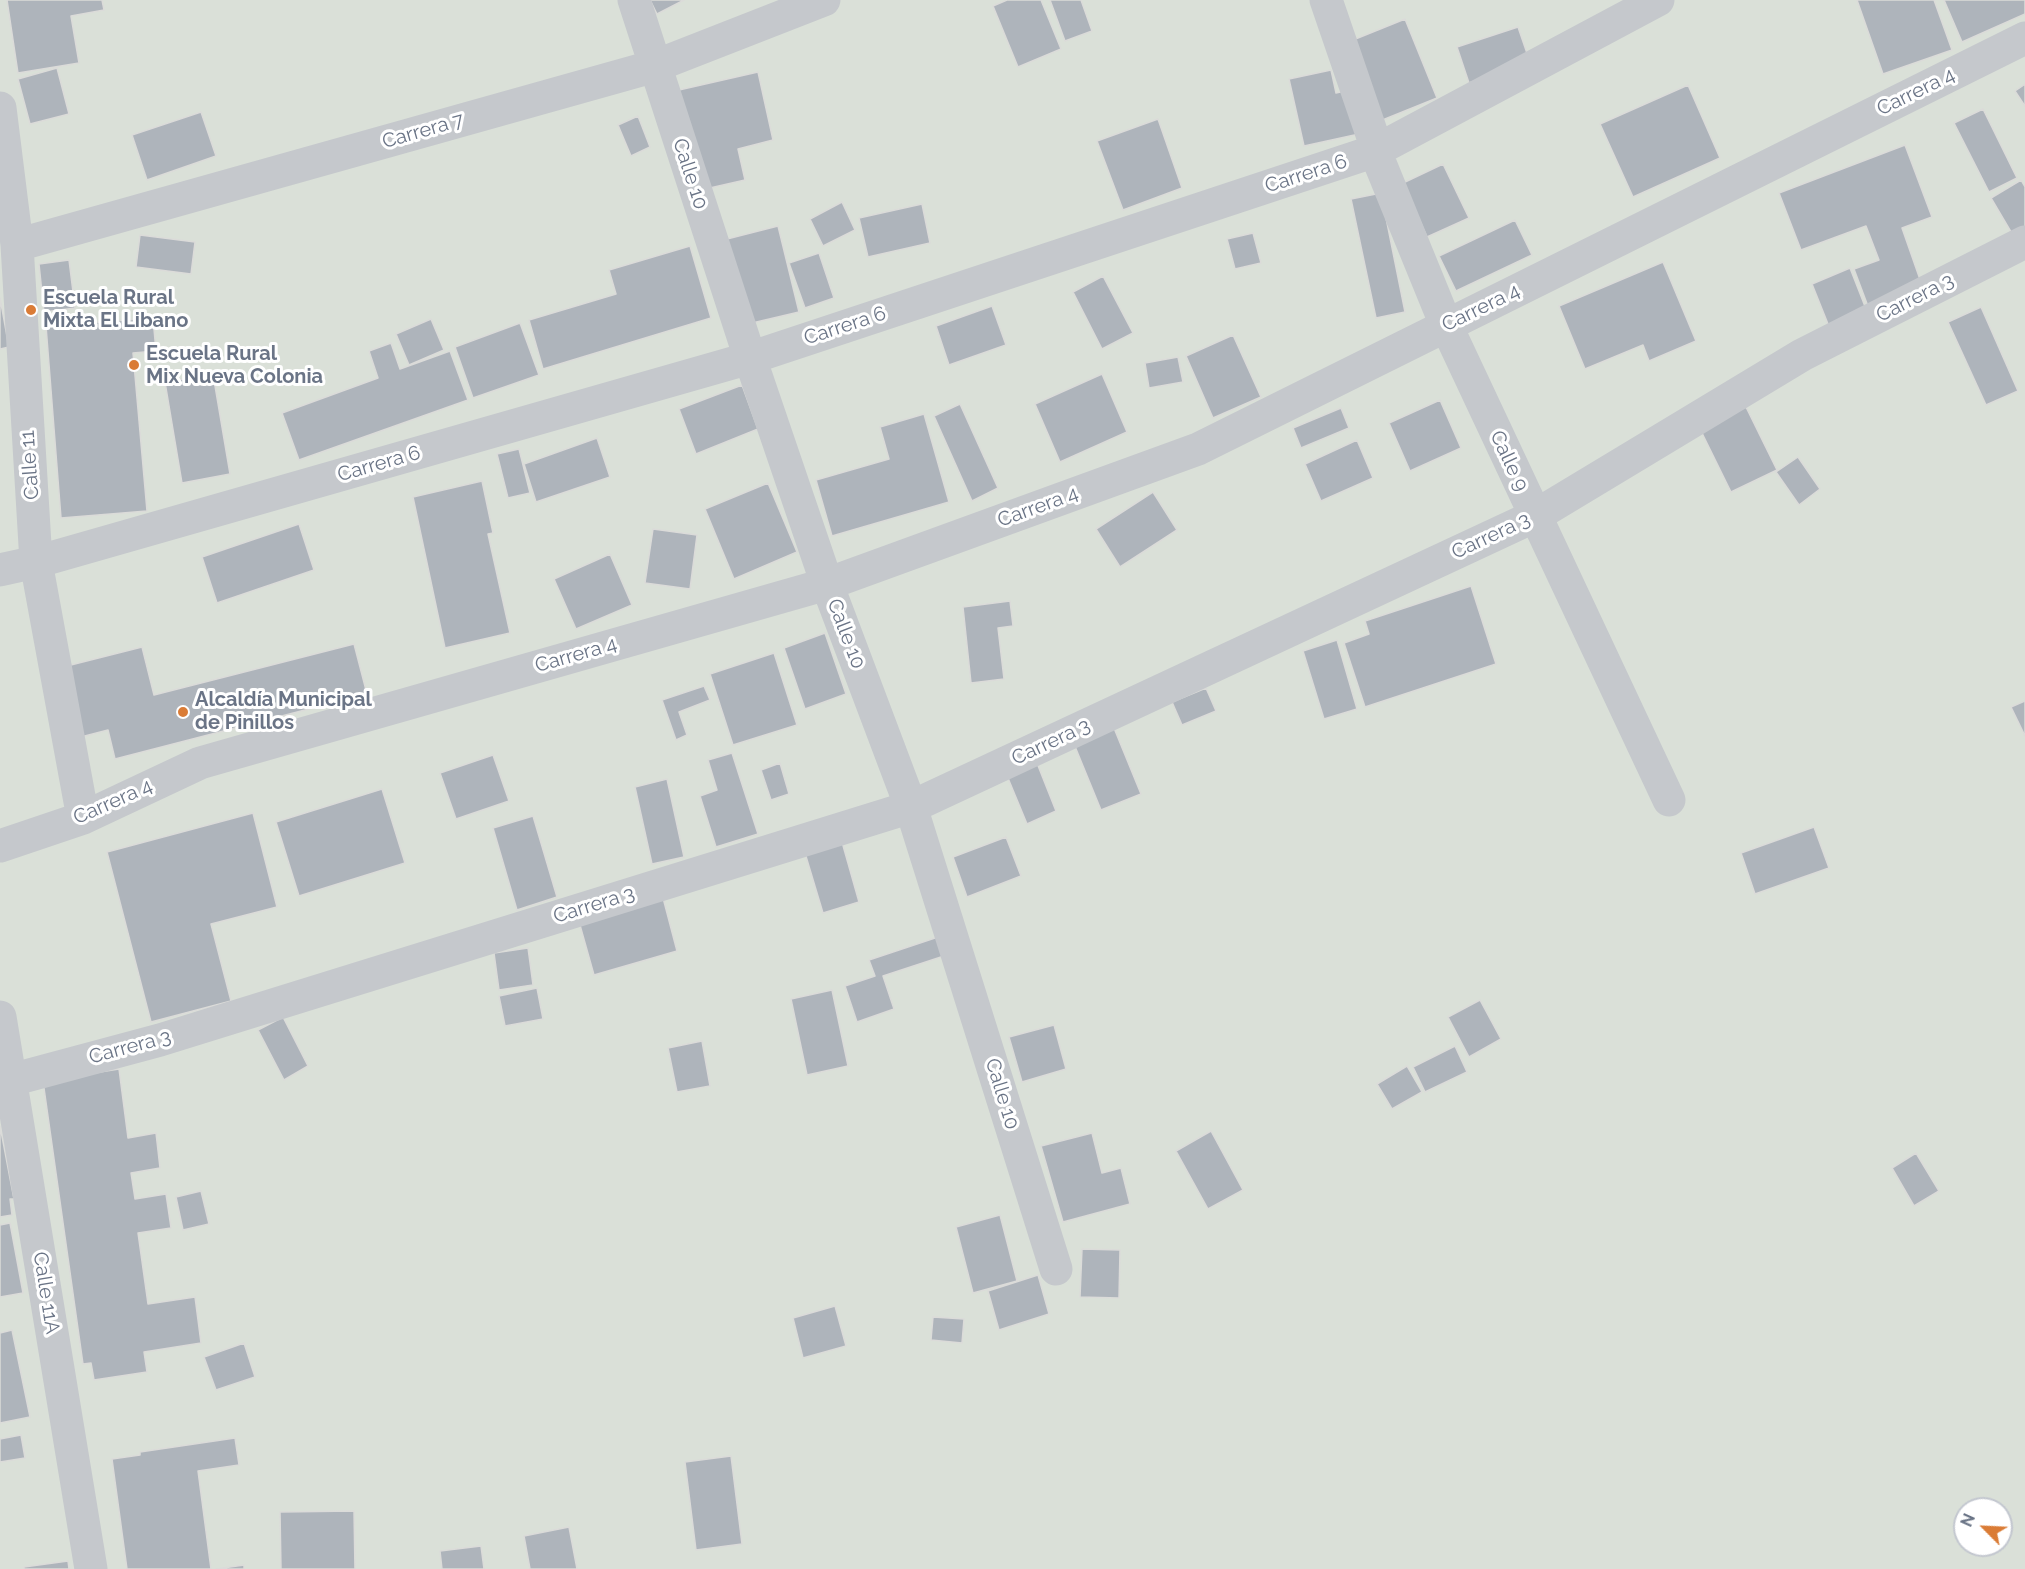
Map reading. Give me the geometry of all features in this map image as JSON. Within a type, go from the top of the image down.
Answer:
[{"type":"street","name":"Calle 10","points":[[634,0],[750,358],[827,584],[911,807],[1056,1269]]},
{"type":"street","name":"Carrera 7","points":[[17,245],[655,66],[824,0]]},
{"type":"street","name":"Calle 9","points":[[1326,0],[1376,146],[1375,151],[1446,325],[1669,800]]},
{"type":"street","name":"Carrera 6","points":[[0,570],[36,562],[750,358],[1375,151],[1658,0]]},
{"type":"street","name":"Carrera 4","points":[[0,846],[83,818],[200,763],[827,584],[1198,449],[2025,38]]},
{"type":"street","name":"Calle 11","points":[[0,108],[17,245],[36,562],[83,818]]},
{"type":"street","name":"Carrera 3","points":[[10,1080],[160,1040],[911,807],[1535,516],[1802,355],[2025,242]]},
{"type":"street","name":"Calle 11A","points":[[0,1017],[91,1569]]},
{"type":"shaded area","points":[[0,0],[2025,0],[2025,1569],[0,1569]]},
{"type":"building","points":[[7,0],[102,0],[104,10],[71,16],[79,63],[18,73]]},
{"type":"building","points":[[650,0],[684,0],[657,14]]},
{"type":"building","points":[[1007,0],[1041,0],[1061,49],[1018,67],[993,6]]},
{"type":"building","points":[[1050,0],[1081,0],[1092,31],[1065,41]]},
{"type":"building","points":[[1857,0],[1934,0],[1952,50],[1883,74]]},
{"type":"building","points":[[1944,0],[2025,0],[2025,14],[1962,42]]},
{"type":"building","points":[[1405,19],[1437,98],[1380,121],[1348,42]]},
{"type":"building","points":[[1518,27],[1530,62],[1469,83],[1457,47]]},
{"type":"building","points":[[57,68],[69,114],[30,124],[18,79]]},
{"type":"building","points":[[1331,70],[1336,93],[1349,90],[1359,134],[1304,146],[1289,79]]},
{"type":"building","points":[[758,72],[773,140],[738,149],[745,180],[701,190],[679,90]]},
{"type":"building","points":[[2025,84],[2025,106],[2015,91]]},
{"type":"building","points":[[1688,85],[1720,158],[1633,197],[1600,124]]},
{"type":"building","points":[[1983,109],[2017,178],[1989,192],[1954,123]]},
{"type":"building","points":[[201,112],[216,156],[147,180],[132,135]]},
{"type":"building","points":[[638,116],[650,147],[631,156],[618,125]]},
{"type":"building","points":[[1158,119],[1182,188],[1123,210],[1097,141]]},
{"type":"building","points":[[1905,145],[1932,217],[1902,228],[1923,288],[1869,309],[1854,269],[1879,260],[1866,226],[1801,250],[1779,193]]},
{"type":"building","points":[[1443,164],[1469,218],[1427,237],[1403,183]]},
{"type":"building","points":[[2021,180],[2025,187],[2025,230],[2014,237],[1991,198]]},
{"type":"building","points":[[1381,193],[1405,312],[1376,318],[1351,199]]},
{"type":"building","points":[[842,202],[855,230],[823,246],[810,219]]},
{"type":"building","points":[[922,204],[930,243],[868,257],[859,218]]},
{"type":"building","points":[[1515,220],[1532,255],[1456,291],[1439,256]]},
{"type":"building","points":[[778,226],[799,312],[748,324],[727,239]]},
{"type":"building","points":[[1253,233],[1261,263],[1235,269],[1227,239]]},
{"type":"building","points":[[140,235],[195,242],[191,274],[136,267]]},
{"type":"building","points":[[690,246],[711,318],[543,369],[529,320],[616,294],[609,270]]},
{"type":"building","points":[[819,253],[834,298],[805,308],[789,263]]},
{"type":"building","points":[[69,260],[75,308],[44,312],[39,264]]},
{"type":"building","points":[[1663,262],[1696,341],[1649,361],[1643,345],[1585,369],[1559,306]]},
{"type":"building","points":[[1850,268],[1868,314],[1830,329],[1812,284]]},
{"type":"building","points":[[1103,276],[1133,333],[1102,349],[1073,292]]},
{"type":"building","points":[[0,298],[9,347],[0,349]]},
{"type":"building","points":[[992,306],[1006,345],[949,365],[936,326]]},
{"type":"building","points":[[1981,307],[2018,391],[1986,405],[1948,322]]},
{"type":"building","points":[[153,318],[156,351],[133,353],[147,511],[61,518],[46,326]]},
{"type":"building","points":[[431,319],[444,350],[409,365],[396,334]]},
{"type":"building","points":[[520,323],[539,375],[473,398],[455,347]]},
{"type":"building","points":[[1233,335],[1261,397],[1213,418],[1186,356]]},
{"type":"building","points":[[391,343],[400,369],[450,351],[468,400],[299,460],[282,413],[378,378],[369,351]]},
{"type":"building","points":[[1178,357],[1183,382],[1149,388],[1145,363]]},
{"type":"building","points":[[213,374],[230,474],[182,483],[165,382]]},
{"type":"building","points":[[1102,374],[1127,432],[1060,462],[1035,404]]},
{"type":"building","points":[[742,385],[758,429],[696,454],[679,409]]},
{"type":"building","points":[[1440,400],[1461,448],[1410,471],[1389,423]]},
{"type":"building","points":[[960,404],[998,488],[972,501],[934,416]]},
{"type":"building","points":[[1746,407],[1777,470],[1731,492],[1700,429]]},
{"type":"building","points":[[1341,408],[1349,428],[1301,448],[1293,428]]},
{"type":"building","points":[[924,414],[949,502],[832,536],[816,480],[889,459],[880,427]]},
{"type":"building","points":[[597,438],[610,477],[536,502],[524,464]]},
{"type":"building","points":[[1357,440],[1373,478],[1321,501],[1305,464]]},
{"type":"building","points":[[519,449],[530,493],[508,498],[497,454]]},
{"type":"building","points":[[1798,457],[1820,489],[1799,505],[1776,472]]},
{"type":"building","points":[[482,481],[493,533],[488,534],[510,633],[445,648],[413,497]]},
{"type":"building","points":[[768,483],[797,552],[734,579],[705,509]]},
{"type":"building","points":[[1153,492],[1177,530],[1120,567],[1096,529]]},
{"type":"building","points":[[299,524],[314,570],[217,603],[202,557]]},
{"type":"building","points":[[653,529],[697,535],[690,589],[645,583]]},
{"type":"building","points":[[610,554],[632,605],[576,629],[554,579]]},
{"type":"building","points":[[1471,586],[1496,664],[1365,707],[1344,643],[1369,634],[1365,621]]},
{"type":"building","points":[[1010,601],[1013,626],[998,628],[1004,679],[971,683],[963,607]]},
{"type":"building","points":[[825,633],[846,694],[805,709],[784,648]]},
{"type":"building","points":[[1337,640],[1357,709],[1324,719],[1303,651]]},
{"type":"building","name":"Alcaldía Municipal de Pinillos","points":[[354,644],[367,694],[115,759],[108,730],[77,738],[59,668],[142,647],[154,695]]},
{"type":"building","points":[[774,653],[797,725],[733,745],[710,674]]},
{"type":"building","points":[[704,686],[710,700],[679,712],[687,735],[676,740],[662,700]]},
{"type":"building","points":[[1206,688],[1216,711],[1182,725],[1172,702]]},
{"type":"building","points":[[2025,701],[2025,736],[2011,707]]},
{"type":"building","points":[[1114,728],[1141,794],[1101,810],[1074,744]]},
{"type":"building","points":[[732,753],[758,834],[716,847],[700,796],[717,790],[708,760]]},
{"type":"building","points":[[1033,753],[1056,811],[1027,824],[1003,766]]},
{"type":"building","points":[[493,755],[509,801],[456,819],[440,773]]},
{"type":"building","points":[[780,763],[789,794],[771,800],[761,770]]},
{"type":"building","points":[[667,779],[684,857],[652,864],[635,787]]},
{"type":"building","points":[[382,789],[405,863],[299,896],[276,822]]},
{"type":"building","points":[[253,813],[277,907],[211,924],[231,1001],[151,1022],[107,852]]},
{"type":"building","points":[[533,816],[557,897],[517,910],[493,828]]},
{"type":"building","points":[[1814,827],[1829,868],[1755,894],[1741,853]]},
{"type":"building","points":[[1006,837],[1021,876],[967,897],[953,857]]},
{"type":"building","points":[[842,842],[859,902],[823,913],[805,853]]},
{"type":"building","points":[[662,894],[677,951],[594,975],[578,918]]},
{"type":"building","points":[[941,936],[947,955],[883,976],[894,1009],[857,1022],[845,986],[875,976],[869,960]]},
{"type":"building","points":[[528,948],[533,985],[499,990],[494,953]]},
{"type":"building","points":[[537,988],[543,1019],[505,1026],[499,996]]},
{"type":"building","points":[[832,990],[848,1066],[807,1075],[791,999]]},
{"type":"building","points":[[1480,1000],[1501,1039],[1469,1057],[1448,1017]]},
{"type":"building","points":[[283,1017],[308,1066],[284,1080],[258,1030]]},
{"type":"building","points":[[1054,1025],[1066,1069],[1022,1082],[1009,1037]]},
{"type":"building","points":[[702,1041],[710,1086],[677,1092],[668,1048]]},
{"type":"building","points":[[1455,1046],[1467,1072],[1425,1092],[1413,1067]]},
{"type":"building","points":[[1407,1066],[1422,1092],[1392,1109],[1377,1084]]},
{"type":"building","points":[[119,1069],[128,1138],[156,1133],[160,1168],[131,1173],[135,1199],[166,1194],[171,1228],[138,1233],[148,1304],[195,1297],[201,1343],[144,1352],[147,1372],[94,1380],[91,1363],[83,1364],[43,1081]]},
{"type":"building","points":[[0,1126],[14,1199],[10,1199],[12,1215],[0,1217]]},
{"type":"building","points":[[1211,1131],[1243,1190],[1208,1209],[1176,1151]]},
{"type":"building","points":[[1092,1133],[1102,1173],[1121,1168],[1130,1204],[1063,1222],[1041,1146]]},
{"type":"building","points":[[1916,1153],[1939,1191],[1914,1206],[1892,1168]]},
{"type":"building","points":[[201,1191],[209,1224],[183,1230],[176,1197]]},
{"type":"building","points":[[1000,1215],[1017,1281],[973,1293],[956,1227]]},
{"type":"building","points":[[10,1223],[23,1293],[0,1297],[0,1225]]},
{"type":"building","points":[[1082,1249],[1120,1250],[1119,1298],[1080,1297]]},
{"type":"building","points":[[1038,1275],[1049,1314],[999,1330],[988,1291]]},
{"type":"building","points":[[835,1306],[846,1346],[803,1358],[793,1318]]},
{"type":"building","points":[[933,1317],[964,1319],[962,1343],[931,1340]]},
{"type":"building","points":[[12,1330],[30,1417],[0,1423],[0,1333]]},
{"type":"building","points":[[244,1343],[255,1377],[216,1390],[204,1357]]},
{"type":"building","points":[[21,1435],[25,1458],[0,1462],[0,1439]]},
{"type":"building","points":[[235,1438],[239,1465],[198,1471],[211,1569],[127,1569],[112,1459],[140,1455],[140,1452]]},
{"type":"building","points":[[731,1456],[742,1544],[696,1550],[685,1462]]},
{"type":"building","points":[[354,1511],[355,1569],[281,1569],[280,1512]]},
{"type":"building","points":[[569,1527],[577,1569],[530,1569],[524,1536]]},
{"type":"building","points":[[481,1546],[484,1569],[442,1569],[440,1551]]},
{"type":"building","points":[[68,1561],[69,1569],[24,1569],[24,1567]]},
{"type":"building","points":[[244,1565],[244,1569],[216,1569]]},
{"type":"place","name":"Escuela Rural Mixta El Libano","points":[[31,310]]},
{"type":"place","name":"Escuela Rural Mix Nueva Colonia","points":[[134,365]]},
{"type":"place","name":"Alcaldía Municipal de Pinillos","points":[[183,712]]}]
